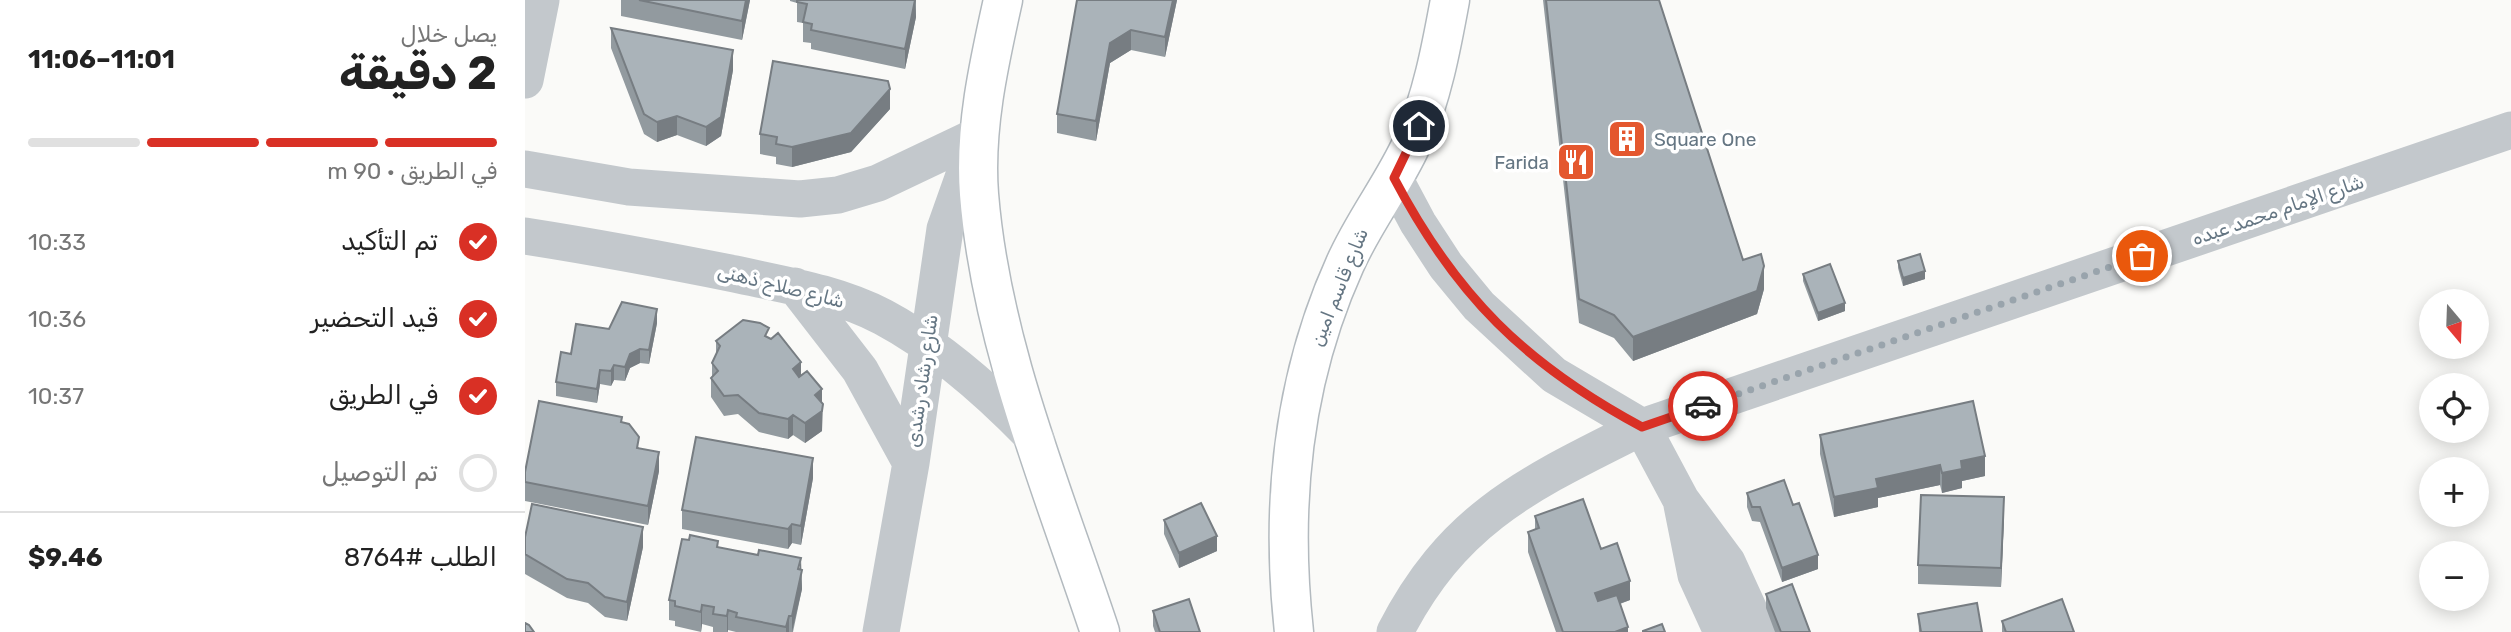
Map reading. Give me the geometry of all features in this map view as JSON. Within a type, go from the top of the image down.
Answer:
[{"type":"main road","points":[[1003,0],[979,135],[979,192],[993,288],[1036,440],[1100,632]]},
{"type":"main road","name":"شارع قاسم امين","points":[[1294,632],[1288,583],[1289,474],[1308,366],[1345,263],[1369,215],[1394,178],[1426,107],[1437,69],[1450,0]]},
{"type":"street","points":[[525,80],[541,0]]},
{"type":"street","name":"شارع الإمام محمد عبده","points":[[1395,632],[1426,578],[1448,551],[1498,505],[1546,475],[1642,427],[2511,130]]},
{"type":"street","points":[[525,169],[629,187],[800,199],[838,195],[878,183],[979,135]]},
{"type":"street","name":"شارع رشاد رشدى","points":[[881,632],[911,463],[945,229],[956,191],[979,135]]},
{"type":"street","points":[[1394,178],[1418,223],[1446,266],[1479,306],[1554,374],[1642,427],[1681,500],[1713,540],[1739,584],[1759,632]]},
{"type":"street","name":"شارع صلاح ذهنى","points":[[525,236],[616,250],[795,286],[842,299],[883,317],[927,345],[1003,405],[1036,440]]},
{"type":"street","points":[[795,286],[860,370],[911,463]]},
{"type":"street","points":[[1681,500],[1689,550],[1705,598],[1722,632]]},
{"type":"street","points":[[1705,598],[1739,584]]},
{"type":"building","points":[[639,0],[746,0],[742,21]]},
{"type":"building","points":[[797,0],[915,0],[905,49],[811,30],[812,24],[803,22],[807,4]]},
{"type":"building","points":[[1077,0],[1173,0],[1165,37],[1131,30],[1110,43],[1096,121],[1057,114]]},
{"type":"building","name":"Square One","points":[[1546,0],[1659,0],[1743,260],[1761,254],[1764,266],[1757,291],[1633,337],[1614,315],[1579,299]]},
{"type":"building","points":[[611,28],[733,50],[721,117],[706,127],[677,116],[657,122],[644,114]]},
{"type":"building","points":[[773,61],[888,81],[890,89],[851,133],[792,147],[776,144],[777,137],[760,134]]},
{"type":"building","points":[[1920,254],[1925,271],[1903,278],[1898,261]]},
{"type":"building","points":[[1830,264],[1845,303],[1818,313],[1803,274]]},
{"type":"building","points":[[622,302],[657,309],[649,350],[640,349],[630,354],[625,367],[614,365],[611,371],[600,370],[597,389],[556,382],[561,352],[571,354],[576,324],[609,329]]},
{"type":"building","points":[[743,320],[760,323],[769,328],[765,336],[771,339],[778,333],[801,362],[793,369],[799,377],[807,371],[822,389],[815,395],[823,404],[822,411],[805,423],[793,415],[788,419],[759,413],[738,395],[724,396],[711,378],[718,371],[712,363],[720,346],[716,341]]},
{"type":"building","points":[[539,401],[622,417],[621,422],[629,424],[639,437],[637,448],[659,452],[648,506],[525,482]]},
{"type":"building","points":[[1973,401],[1985,456],[1961,461],[1962,469],[1942,473],[1940,465],[1876,479],[1878,488],[1834,497],[1820,435]]},
{"type":"building","points":[[696,437],[813,458],[801,526],[792,524],[788,529],[682,510]]},
{"type":"building","points":[[1784,480],[1793,505],[1799,503],[1818,555],[1782,568],[1760,507],[1752,507],[1747,493]]},
{"type":"building","points":[[1921,495],[2004,497],[2001,568],[1918,565]]},
{"type":"building","points":[[1583,499],[1601,549],[1617,543],[1630,581],[1595,593],[1598,601],[1617,595],[1628,627],[1615,632],[1563,632],[1528,532],[1539,528],[1535,516]]},
{"type":"building","points":[[1201,503],[1217,536],[1179,553],[1164,520]]},
{"type":"building","points":[[532,504],[643,527],[627,602],[605,597],[588,583],[567,579],[525,554],[525,537]]},
{"type":"building","points":[[690,535],[718,541],[717,547],[758,555],[759,550],[801,558],[798,569],[802,570],[792,616],[789,616],[786,627],[736,617],[737,613],[728,610],[727,616],[713,614],[714,607],[702,605],[701,612],[675,606],[675,601],[669,600],[682,539],[689,540]]},
{"type":"building","points":[[1792,584],[1810,632],[1781,632],[1766,594]]},
{"type":"building","points":[[1189,599],[1200,632],[1160,632],[1153,611]]},
{"type":"building","points":[[2062,599],[2074,632],[2006,632],[2002,621]]},
{"type":"building","points":[[1977,603],[1982,632],[1921,632],[1918,614]]},
{"type":"building","points":[[525,623],[529,625],[534,632],[525,632]]},
{"type":"building","points":[[1662,624],[1665,632],[1643,632],[1643,631]]},
{"type":"way so far","points":[[1703,406],[2142,256]]},
{"type":"place","name":"Square One","points":[[1627,139]]},
{"type":"place","name":"Farida","points":[[1576,162]]},
{"type":"route","points":[[1419,126],[1394,178],[1418,223],[1446,266],[1479,306],[1554,374],[1597,403],[1642,427],[1703,406]]}]
